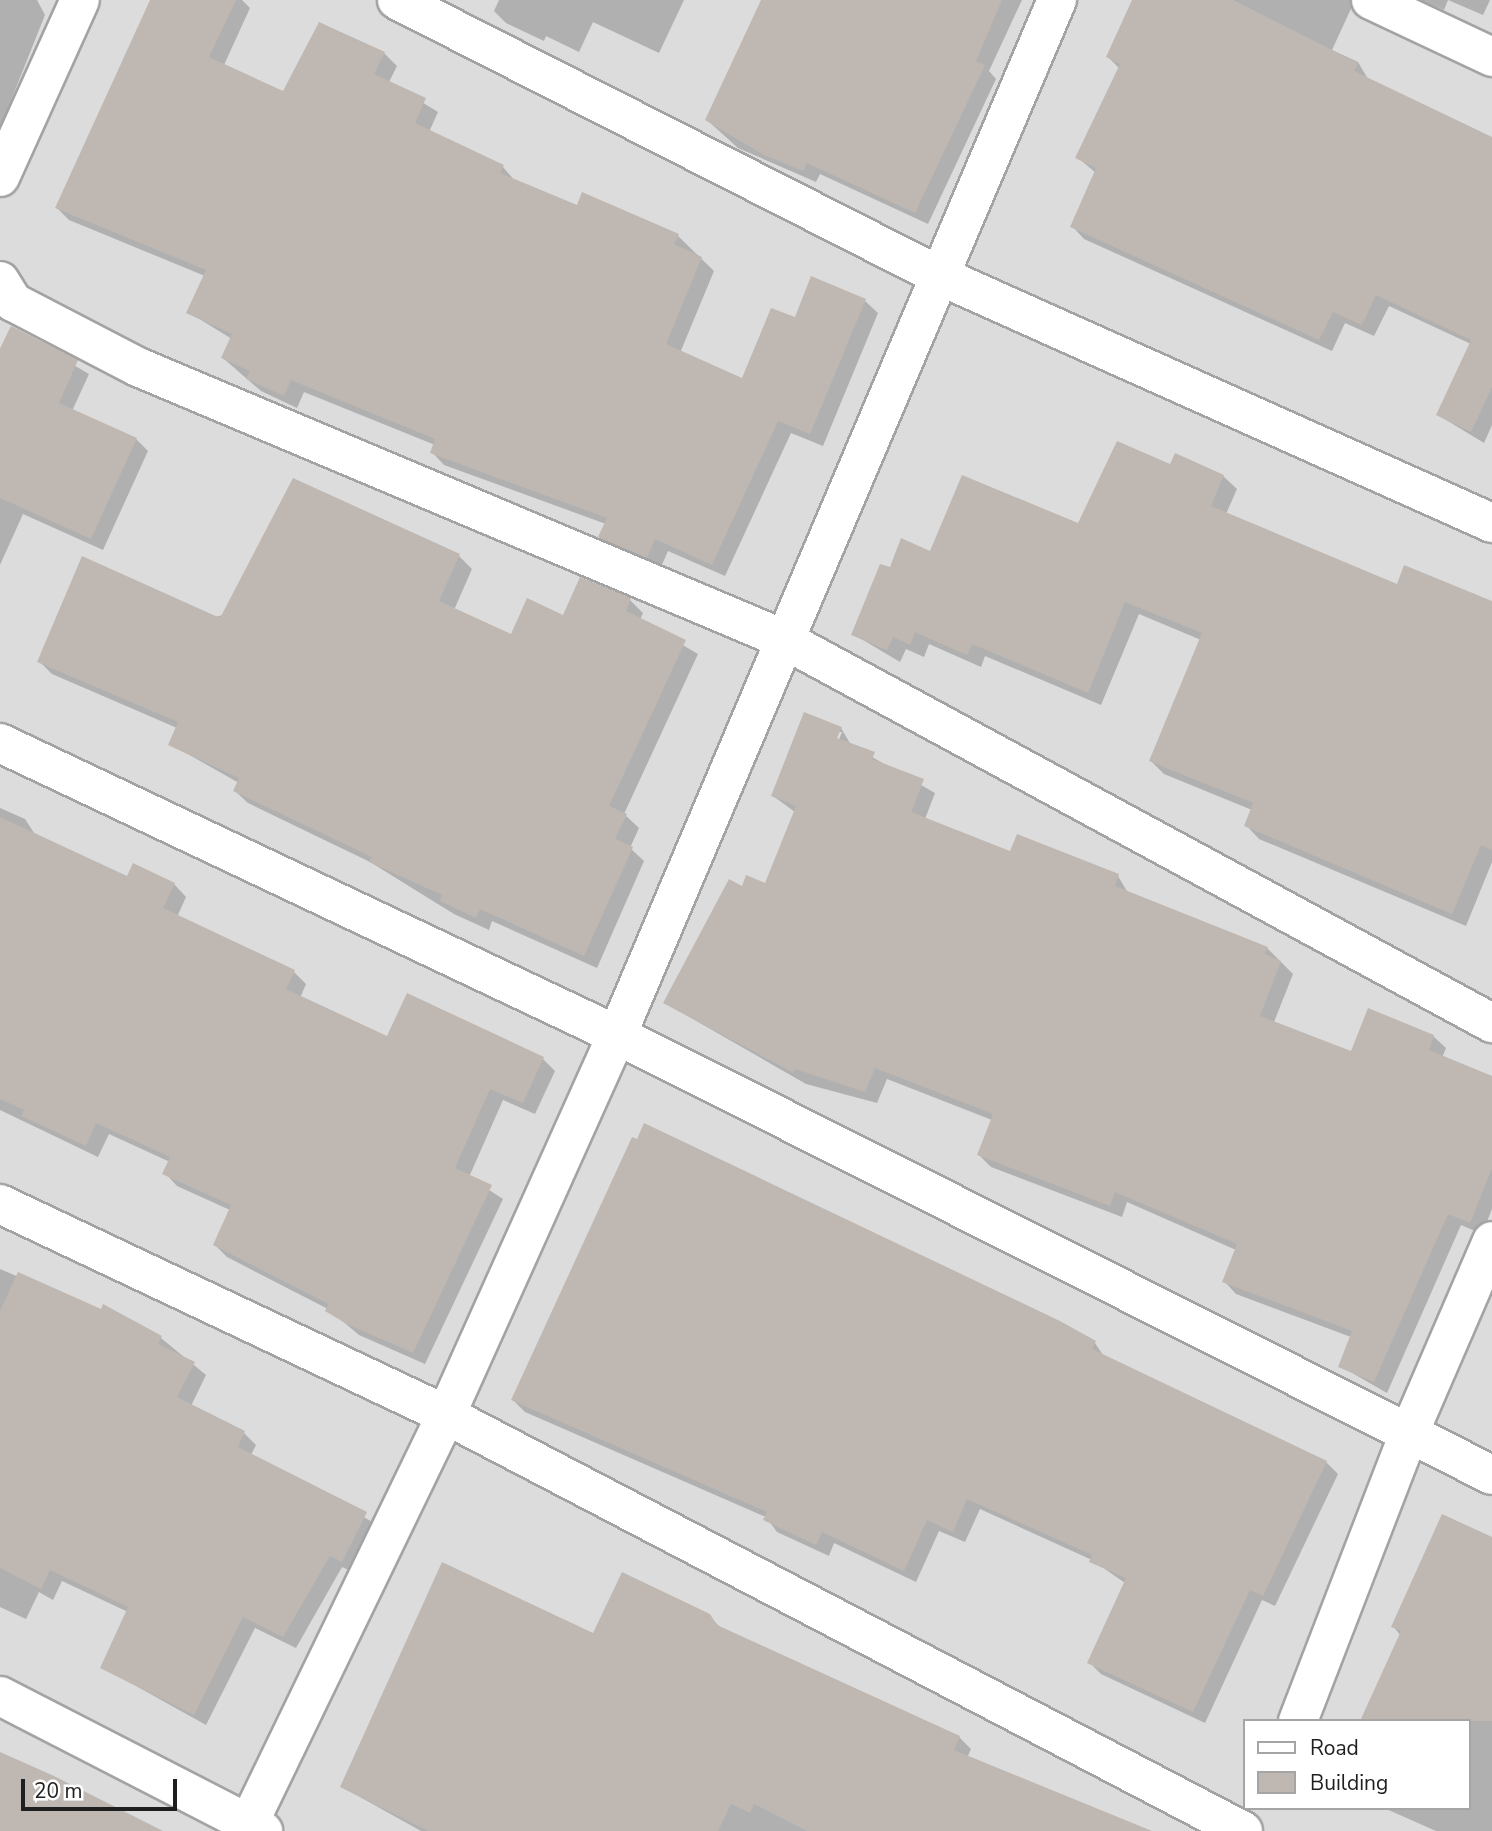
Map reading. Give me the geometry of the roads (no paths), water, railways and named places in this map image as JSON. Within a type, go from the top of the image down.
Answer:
[{"type":"street","points":[[0,177],[80,0]]},
{"type":"street","points":[[397,0],[938,275],[1492,523]]},
{"type":"street","points":[[0,1696],[251,1829],[446,1415],[617,1035],[781,638],[1057,0]]},
{"type":"street","points":[[1371,0],[1492,57]]},
{"type":"street","points":[[0,281],[13,302],[138,367],[781,638],[1492,1023]]},
{"type":"street","points":[[0,743],[617,1035],[1492,1475]]},
{"type":"street","points":[[0,1204],[446,1415],[1243,1831]]},
{"type":"street","points":[[1299,1719],[1409,1433],[1492,1241]]},
{"type":"street","points":[[1256,1831],[1264,1810]]}]
